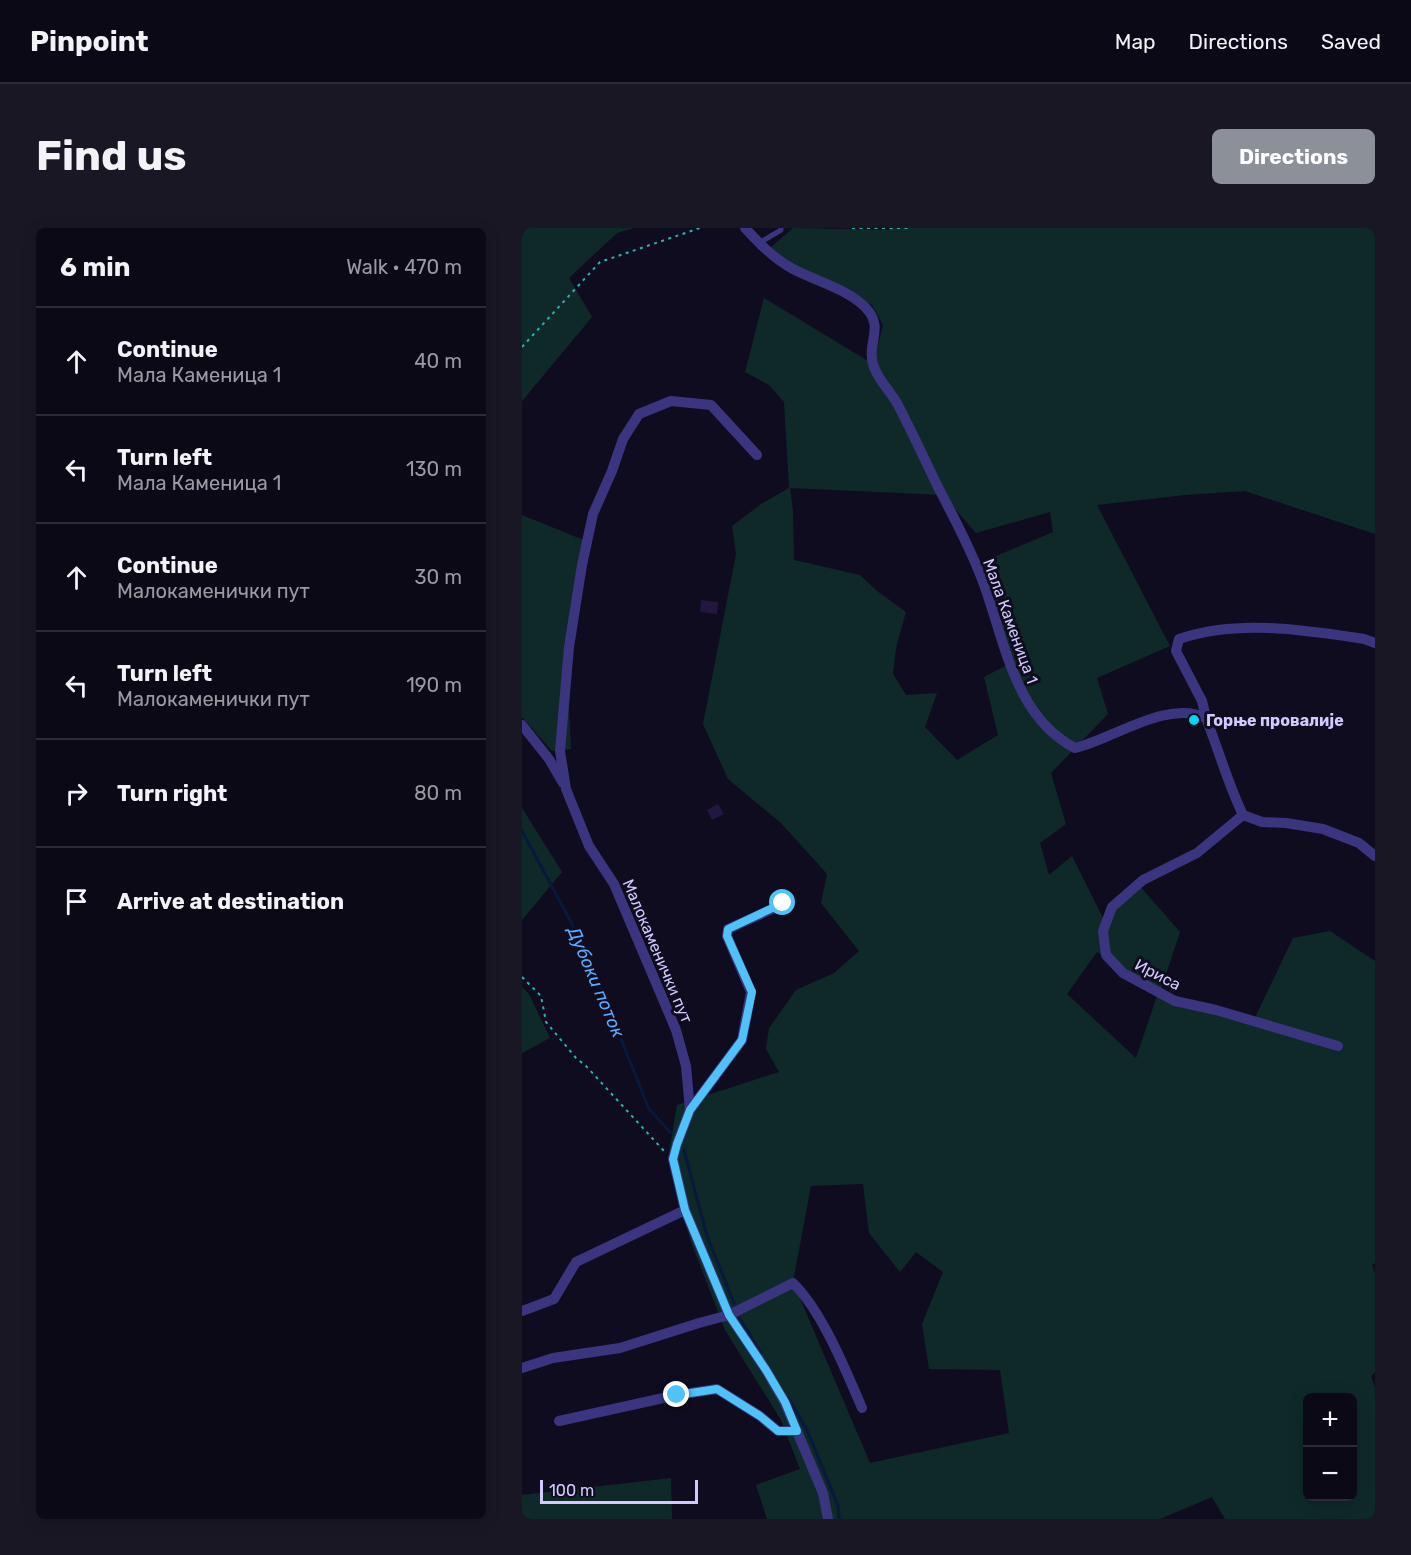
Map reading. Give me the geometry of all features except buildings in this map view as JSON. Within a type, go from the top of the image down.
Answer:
[{"type":"street","name":"Мала Каменица 1","points":[[745,228],[759,243],[791,268],[850,296],[865,307],[874,319],[876,329],[870,353],[874,367],[895,399],[958,525],[983,581],[1002,643],[1022,695],[1059,740],[1075,748],[1086,746],[1118,730],[1180,712],[1196,713],[1206,718]]},
{"type":"street","name":"Малокаменички пут","points":[[673,1159],[690,1110],[686,1066],[676,1030],[614,884],[589,846],[566,789],[560,751],[569,647],[593,514],[623,439],[639,414],[671,402],[711,405],[757,455]]},
{"type":"street","points":[[1375,643],[1364,639],[1277,628],[1231,628],[1196,633],[1179,639],[1176,651],[1202,701],[1233,794],[1244,815],[1262,822],[1323,829],[1359,843],[1375,856]]},
{"type":"street","points":[[522,725],[549,759],[566,789]]},
{"type":"street","name":"Ириса","points":[[1244,815],[1197,853],[1143,880],[1112,907],[1103,931],[1106,955],[1123,973],[1175,1001],[1216,1010],[1338,1046]]},
{"type":"street","points":[[690,1110],[742,1040],[752,992],[727,936],[728,929],[783,903]]},
{"type":"street","points":[[673,1159],[685,1210],[729,1315],[785,1402],[824,1493],[828,1519]]},
{"type":"street","points":[[522,1311],[554,1299],[576,1262],[685,1210]]},
{"type":"street","points":[[522,1368],[553,1358],[620,1348],[729,1315],[793,1283],[805,1294],[862,1408]]},
{"type":"street","points":[[559,1421],[677,1395],[717,1389],[760,1416],[778,1431],[797,1431]]},
{"type":"lane","points":[[759,243],[781,228]]},
{"type":"path","points":[[522,347],[600,262],[700,228]]},
{"type":"path","points":[[852,228],[909,228]]},
{"type":"path","points":[[522,977],[541,996],[546,1022],[576,1058],[673,1159]]},
{"type":"green space","points":[[522,228],[634,228],[617,233],[569,278],[592,317],[522,401]]},
{"type":"green space","points":[[793,228],[889,230],[889,228],[1375,228],[1375,534],[1245,491],[1097,505],[1170,646],[1097,678],[1108,714],[1051,773],[1066,824],[1040,843],[1049,875],[1072,856],[1103,918],[1138,884],[1180,932],[1161,989],[1097,952],[1067,994],[1136,1058],[1157,996],[1252,1024],[1293,938],[1330,931],[1375,961],[1375,1263],[1372,1265],[1375,1273],[1375,1372],[1371,1376],[1375,1387],[1375,1519],[1225,1519],[1212,1497],[1160,1519],[767,1519],[756,1485],[800,1469],[781,1420],[725,1330],[691,1242],[668,1159],[677,1105],[779,1072],[766,1049],[769,1028],[796,990],[834,973],[859,951],[821,903],[827,874],[781,823],[728,779],[703,724],[736,554],[732,526],[761,504],[789,488],[784,402],[769,385],[745,372],[764,298],[873,364],[883,325],[872,305],[796,268],[769,249]],"holes":[[[790,488],[943,495],[976,533],[1050,512],[1053,532],[982,562],[1013,662],[984,677],[998,735],[957,760],[925,727],[937,693],[906,695],[893,674],[896,648],[906,612],[877,591],[860,575],[794,560]],[[863,1184],[869,1233],[900,1272],[916,1252],[943,1272],[922,1324],[929,1369],[1000,1370],[1009,1433],[870,1463],[793,1282],[811,1186]]]},
{"type":"green space","points":[[522,515],[591,543],[583,579],[568,688],[571,749],[552,751],[522,717]]},
{"type":"green space","points":[[522,808],[562,872],[522,920]]},
{"type":"green space","points":[[522,987],[529,994],[550,1038],[522,1053]]},
{"type":"green space","points":[[671,1478],[672,1519],[522,1519],[522,1495]]},
{"type":"waterway","name":"Дубоки поток","points":[[522,831],[571,922],[599,984],[649,1109],[670,1132]]},
{"type":"waterway","points":[[684,1150],[707,1236],[734,1303]]},
{"type":"waterway","points":[[740,1319],[761,1353]]},
{"type":"waterway","points":[[788,1397],[807,1430],[838,1506],[839,1519]]},
{"type":"place","name":"Горње провалије","points":[[1194,720]]},
{"type":"route","points":[[677,1395],[717,1389],[760,1416],[778,1431],[797,1431],[785,1402],[729,1315],[685,1210],[673,1159],[690,1110],[720,1073],[742,1040],[752,992],[727,936],[728,929],[783,903]]}]
